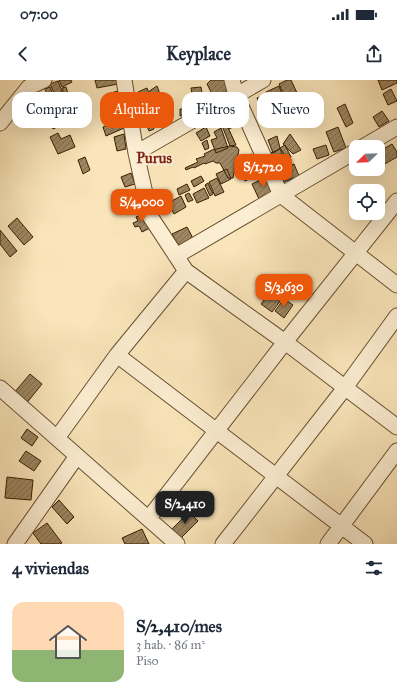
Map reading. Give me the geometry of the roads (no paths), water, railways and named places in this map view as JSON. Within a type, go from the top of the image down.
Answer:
[{"type":"street","points":[[0,122],[28,83],[44,80]]},
{"type":"street","points":[[124,80],[136,153],[150,216],[186,271],[285,342],[344,389],[397,427]]},
{"type":"street","points":[[232,80],[235,92]]},
{"type":"street","points":[[241,92],[263,80]]},
{"type":"street","points":[[249,124],[281,195],[397,285]]},
{"type":"street","points":[[136,153],[182,126]]},
{"type":"street","points":[[375,140],[397,127]]},
{"type":"street","points":[[176,256],[349,155]]},
{"type":"street","points":[[149,518],[285,342],[397,201]]},
{"type":"street","points":[[57,438],[117,355],[186,271]]},
{"type":"street","points":[[223,544],[344,389],[397,316]]},
{"type":"street","points":[[117,355],[365,544]]},
{"type":"street","points":[[0,388],[177,544]]},
{"type":"street","points":[[328,544],[397,451]]},
{"type":"street","points":[[15,544],[77,456]]},
{"type":"district","name":"Purus","points":[[154,158]]}]
